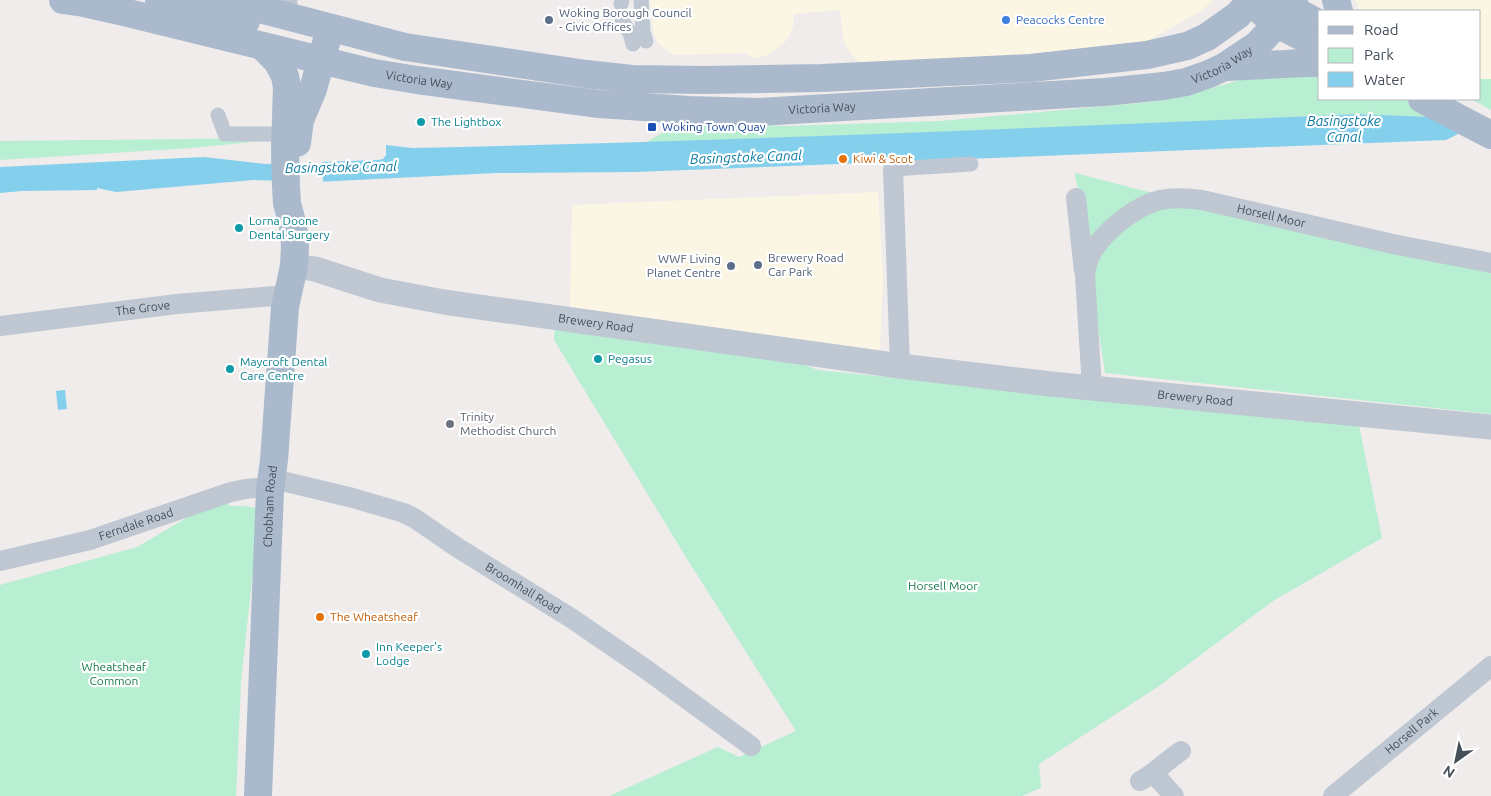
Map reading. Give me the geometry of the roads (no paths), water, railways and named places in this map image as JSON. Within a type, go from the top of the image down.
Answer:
[{"type":"main road","name":"Victoria Way","points":[[63,0],[124,12],[262,46],[405,47],[579,73],[632,78],[704,80],[822,78],[1031,68],[1146,55],[1186,46],[1207,37],[1238,14],[1250,1]]},
{"type":"main road","name":"Victoria Way","points":[[159,0],[241,19],[313,45]]},
{"type":"main road","name":"Victoria Way","points":[[225,0],[313,45],[374,73],[598,104],[759,112],[1114,91],[1186,82],[1224,67],[1257,45],[1286,8]]},
{"type":"main road","points":[[1250,1],[1286,8],[1318,23]]},
{"type":"main road","points":[[1286,8],[1318,44]]},
{"type":"main road","name":"Chobham Road","points":[[286,143],[313,45]]},
{"type":"main road","name":"Chobham Road","points":[[286,143],[300,120],[309,99],[313,45]]},
{"type":"main road","name":"Chobham Road","points":[[258,796],[271,484],[282,334],[287,295],[294,266],[295,245],[288,203],[291,186],[286,143],[287,87],[285,76],[277,61],[262,46]]},
{"type":"main road","points":[[1224,67],[1318,63]]},
{"type":"main road","name":"Chobham Road","points":[[309,99],[318,90],[341,76],[374,73]]},
{"type":"main road","points":[[1424,100],[1491,135]]},
{"type":"main road","points":[[1451,100],[1491,119]]},
{"type":"street","points":[[635,34],[641,0]]},
{"type":"street","points":[[218,114],[224,134],[286,143]]},
{"type":"street","points":[[900,366],[893,168],[971,164]]},
{"type":"street","name":"Horsell Moor","points":[[1076,198],[1085,276],[1092,388]]},
{"type":"street","name":"Horsell Moor","points":[[1085,276],[1091,254],[1104,236],[1113,228],[1146,205],[1173,198],[1202,200],[1393,244],[1491,263]]},
{"type":"street","name":"Brewery Road","points":[[294,266],[315,269],[380,290],[419,298],[900,366],[1092,388],[1491,427]]},
{"type":"street","name":"The Grove","points":[[0,326],[177,304],[287,295]]},
{"type":"street","name":"Broomhall Road","points":[[271,484],[286,482],[360,500],[404,513],[414,518],[458,548],[571,618],[750,746]]},
{"type":"street","name":"Ferndale Road","points":[[0,561],[90,540],[231,492],[262,488],[271,484]]},
{"type":"street","name":"Horsell Park","points":[[1333,796],[1491,666]]},
{"type":"street","points":[[1171,752],[1147,777],[1174,796]]},
{"type":"water","name":"Basingstoke Canal","points":[[1357,114],[1432,117],[1460,133],[1446,140],[635,172],[496,173],[316,182],[253,180],[116,192],[97,188],[97,190],[0,193],[0,167],[204,157],[265,164],[378,160],[383,159],[386,155],[386,145],[412,148],[648,142]]},
{"type":"water","points":[[65,390],[67,409],[58,410],[56,391]]},
{"type":"place","name":"Woking Borough Council - Civic Offices","points":[[549,20]]},
{"type":"place","name":"Peacocks Centre","points":[[1006,20]]},
{"type":"place","name":"The Lightbox","points":[[421,122]]},
{"type":"place","name":"Woking Town Quay","points":[[652,127]]},
{"type":"place","name":"Kiwi & Scot","points":[[843,159]]},
{"type":"place","name":"Lorna Doone Dental Surgery","points":[[239,228]]},
{"type":"place","name":"Brewery Road Car Park","points":[[758,265]]},
{"type":"place","name":"WWF Living Planet Centre","points":[[731,266]]},
{"type":"place","name":"Pegasus","points":[[598,359]]},
{"type":"place","name":"Maycroft Dental Care Centre","points":[[230,369]]},
{"type":"place","name":"Trinity Methodist Church","points":[[450,424]]},
{"type":"place","name":"The Wheatsheaf","points":[[320,617]]},
{"type":"place","name":"Inn Keeper's Lodge","points":[[366,654]]},
{"type":"park label","name":"Wheatsheaf Common","points":[[114,674]]}]
